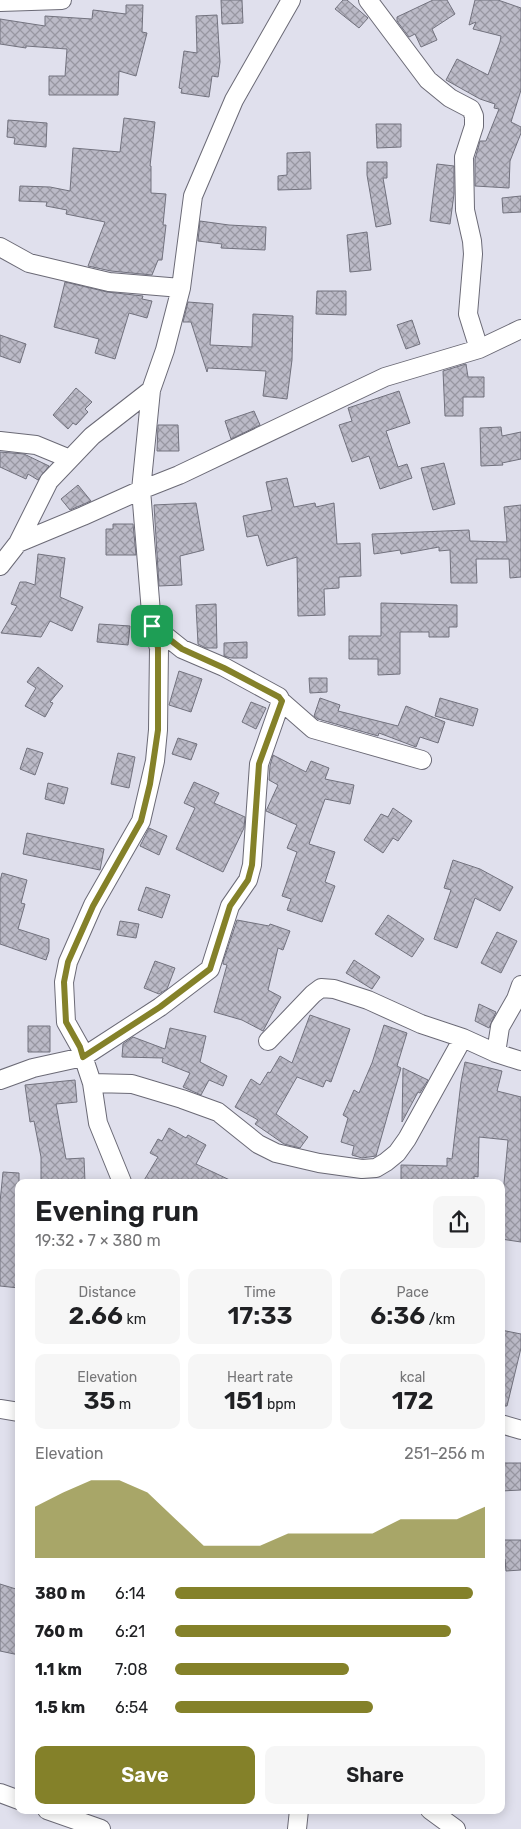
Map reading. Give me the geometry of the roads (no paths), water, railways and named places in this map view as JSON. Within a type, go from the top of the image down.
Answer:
[{"type":"street","points":[[0,2],[62,0]]},
{"type":"street","points":[[121,1179],[98,1123],[92,1083],[80,1047],[66,1022],[64,982],[68,962],[93,906],[141,821],[150,784],[158,730],[158,648],[152,626],[141,490],[151,390],[165,350],[181,288],[193,196],[234,100],[291,0]]},
{"type":"street","points":[[368,0],[428,80],[450,98],[471,110],[474,116],[474,126],[464,157],[465,210],[473,254],[468,314],[479,349]]},
{"type":"street","points":[[0,247],[29,263],[109,282],[181,288]]},
{"type":"street","points":[[18,543],[179,475],[385,377],[479,349],[521,329]]},
{"type":"street","points":[[0,566],[18,543],[49,481],[92,436],[151,390]]},
{"type":"street","points":[[0,440],[36,445],[70,459]]},
{"type":"street","points":[[152,626],[182,649],[224,668],[279,697],[314,729],[422,760]]},
{"type":"street","points":[[0,1080],[33,1068],[83,1057],[160,1007],[210,969],[230,906],[248,880],[252,865],[259,764],[282,701]]},
{"type":"street","points":[[496,1053],[500,1026],[516,999],[521,985]]},
{"type":"street","points":[[268,1041],[290,1016],[321,988],[334,989],[368,1000],[421,1024],[464,1038],[496,1053],[521,1061]]},
{"type":"street","points":[[92,1083],[132,1084],[218,1112],[258,1144],[276,1153],[319,1163],[362,1169],[376,1168],[397,1153],[407,1139],[464,1038]]},
{"type":"street","points":[[0,1409],[15,1411]]},
{"type":"street","points":[[505,1425],[521,1430]]},
{"type":"street","points":[[58,1814],[101,1829]]},
{"type":"street","points":[[297,1829],[299,1814]]},
{"type":"street","points":[[435,1814],[456,1829]]}]
